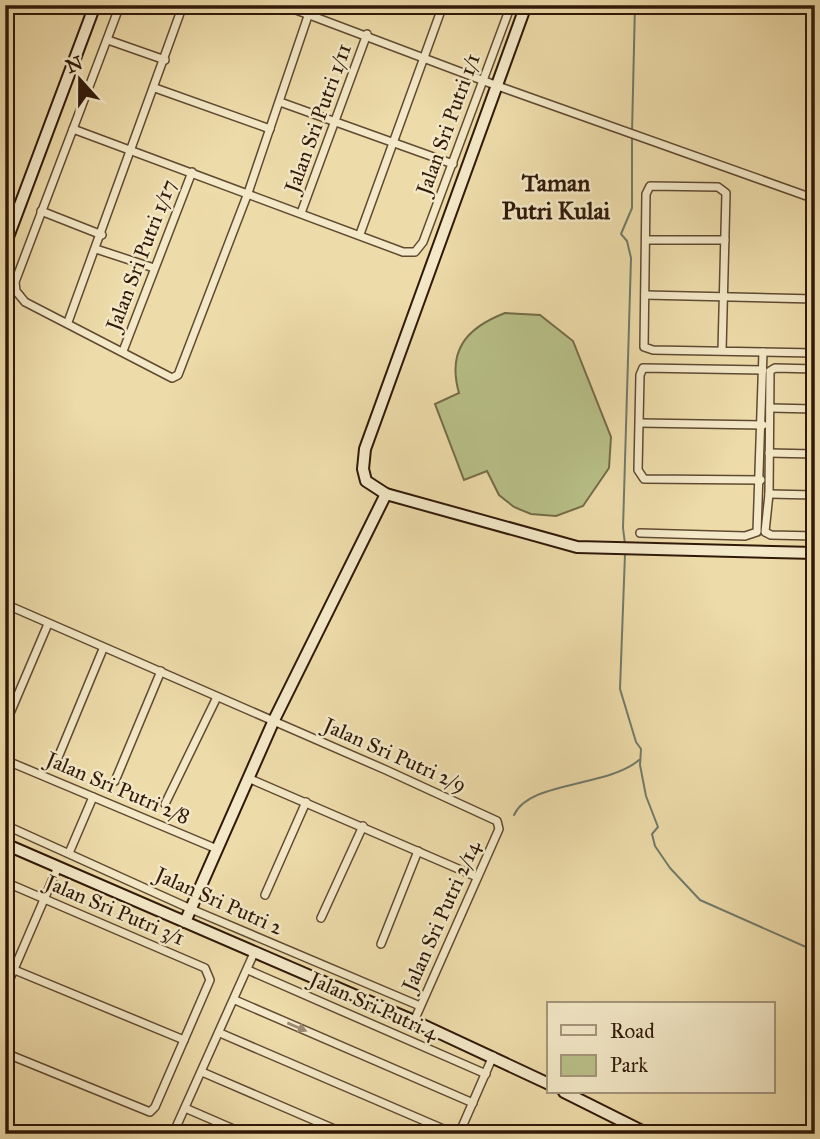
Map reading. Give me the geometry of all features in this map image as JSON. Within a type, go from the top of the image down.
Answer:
[{"type":"street","points":[[5,245],[95,5]]},
{"type":"street","points":[[120,5],[15,282],[16,291],[25,302],[176,377],[248,193],[309,13]]},
{"type":"street","points":[[68,322],[183,5]]},
{"type":"street","points":[[284,5],[367,34],[495,85],[815,199]]},
{"type":"street","points":[[73,129],[360,234],[443,5]]},
{"type":"street","name":"Jalan Sri Putri 1/1","points":[[360,234],[403,252],[415,252],[423,242],[511,5]]},
{"type":"street","points":[[526,5],[365,449],[362,462],[366,481],[386,494],[577,547],[815,553]]},
{"type":"street","name":"Jalan Sri Putri 1/11","points":[[301,213],[367,34]]},
{"type":"street","points":[[108,40],[165,60]]},
{"type":"street","points":[[155,88],[270,129]]},
{"type":"street","points":[[280,102],[453,164]]},
{"type":"street","name":"Jalan Sri Putri 1/17","points":[[123,351],[192,172]]},
{"type":"street","points":[[722,351],[726,193],[721,187],[655,186],[648,189],[642,342],[649,350],[815,354]]},
{"type":"street","points":[[41,211],[102,234]]},
{"type":"street","points":[[647,240],[725,240]]},
{"type":"street","points":[[96,249],[154,268]]},
{"type":"street","points":[[645,295],[815,299]]},
{"type":"street","points":[[763,352],[770,408],[767,535],[815,536]]},
{"type":"street","points":[[761,480],[644,479],[638,470],[640,375],[646,367],[815,369]]},
{"type":"street","points":[[640,533],[754,535],[759,527],[766,370]]},
{"type":"street","points":[[770,408],[815,409]]},
{"type":"street","points":[[640,423],[763,425]]},
{"type":"street","points":[[769,453],[815,454]]},
{"type":"street","points":[[185,922],[274,720],[386,494]]},
{"type":"street","points":[[769,494],[815,495]]},
{"type":"street","name":"Jalan Sri Putri 2/9","points":[[5,604],[103,649],[274,720],[492,818],[499,824]]},
{"type":"street","points":[[5,725],[48,624]]},
{"type":"street","points":[[57,760],[103,649]]},
{"type":"street","points":[[115,781],[161,671]]},
{"type":"street","points":[[165,804],[216,697]]},
{"type":"street","name":"Jalan Sri Putri 2/8","points":[[5,760],[217,849]]},
{"type":"street","points":[[248,778],[477,877]]},
{"type":"street","points":[[69,853],[93,797]]},
{"type":"street","points":[[265,895],[306,802]]},
{"type":"street","name":"Jalan Sri Putri 2/14","points":[[414,1021],[499,824]]},
{"type":"street","name":"Jalan Sri Putri 2","points":[[5,825],[191,909],[420,1006]]},
{"type":"street","points":[[321,918],[363,826]]},
{"type":"street","points":[[5,844],[414,1021],[547,1083]]},
{"type":"street","points":[[381,944],[418,851]]},
{"type":"street","points":[[5,990],[58,867]]},
{"type":"street","name":"Jalan Sri Putri 3/1","points":[[5,882],[205,968],[210,980],[184,1040]]},
{"type":"street","points":[[173,1134],[254,953]]},
{"type":"street","points":[[5,966],[184,1040],[155,1107],[145,1113],[5,1053]]},
{"type":"street","name":"Jalan Sri Putri 4","points":[[248,970],[486,1074]]},
{"type":"street","points":[[234,1000],[473,1103]]},
{"type":"street","points":[[220,1033],[457,1134],[493,1056]]},
{"type":"street","points":[[202,1072],[346,1134]]},
{"type":"street","points":[[568,1094],[648,1134]]},
{"type":"street","points":[[185,1108],[244,1134]]},
{"type":"green space","points":[[505,313],[540,315],[573,341],[611,437],[609,468],[583,506],[556,516],[531,514],[514,507],[499,495],[487,471],[464,480],[435,404],[459,393],[456,365],[463,343],[480,326]]},
{"type":"waterway","points":[[632,132],[635,5]]},
{"type":"waterway","points":[[625,544],[623,528],[631,258],[627,241],[621,234],[632,208],[632,137]]},
{"type":"waterway","points":[[625,554],[620,689],[636,742],[641,749],[640,765],[646,796],[658,827],[652,834],[655,846],[670,868],[700,900],[815,951]]},
{"type":"waterway","points":[[514,815],[522,804],[536,796],[608,775],[639,760]]},
{"type":"district","name":"Taman Putri Kulai","points":[[556,197]]}]
